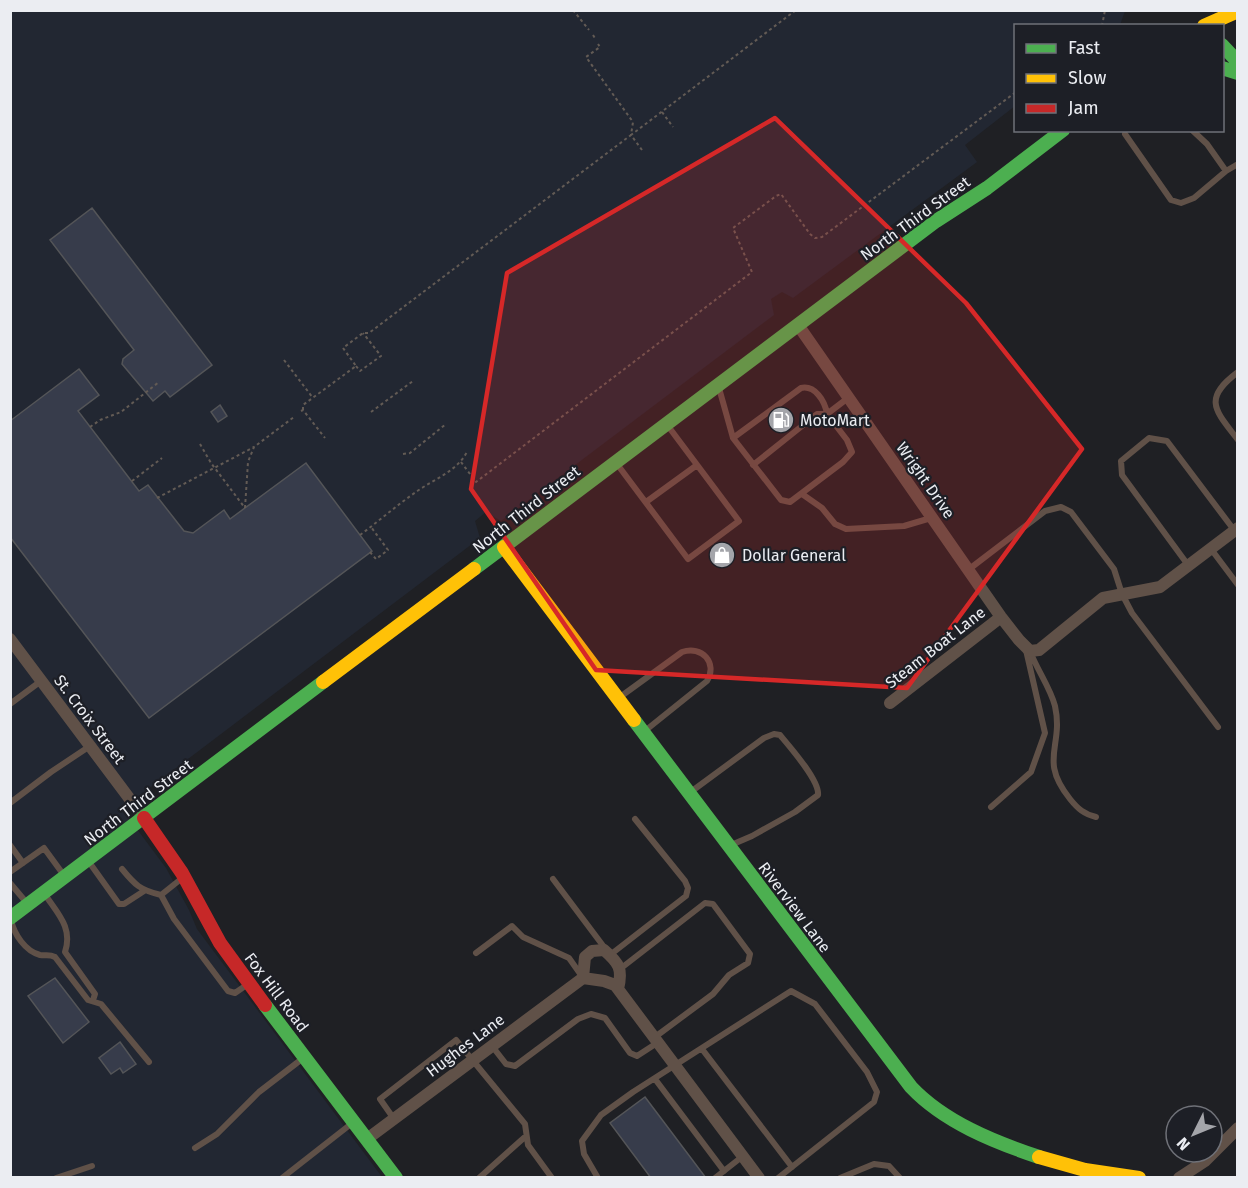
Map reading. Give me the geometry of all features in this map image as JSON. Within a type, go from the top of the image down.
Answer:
[{"type":"main road","points":[[1205,24],[1215,10]]},
{"type":"main road","points":[[1206,24],[1238,11]]},
{"type":"main road","points":[[1224,47],[1238,62]]},
{"type":"main road","name":"North Third Street","points":[[10,919],[615,461],[936,221],[987,188],[1060,132]]},
{"type":"main road","name":"Riverview Lane","points":[[504,547],[874,1039],[923,1097],[944,1112],[992,1137],[1067,1166],[1108,1175],[1139,1178]]},
{"type":"main road","name":"Fox Hill Road","points":[[144,818],[184,877],[220,943],[396,1178]]},
{"type":"street","name":"Wright Drive","points":[[798,325],[1001,617],[1027,649]]},
{"type":"street","points":[[1027,649],[1039,650],[1102,598],[1160,587],[1236,529]]},
{"type":"street","name":"Steam Boat Lane","points":[[890,704],[1001,617]]},
{"type":"street","name":"St. Croix Street","points":[[10,639],[144,818]]},
{"type":"street","points":[[618,989],[620,978],[618,962],[604,950],[592,951],[585,957],[583,978],[604,981],[618,989],[743,1156],[754,1176]]},
{"type":"street","name":"Hughes Lane","points":[[367,1139],[583,978]]},
{"type":"street","points":[[1179,1178],[1205,1161],[1238,1128]]},
{"type":"lane","points":[[1126,132],[1171,200],[1180,203],[1194,198],[1238,164]]},
{"type":"lane","points":[[1194,132],[1207,144],[1226,171]]},
{"type":"lane","points":[[1238,372],[1222,385],[1215,395],[1214,405],[1238,440]]},
{"type":"lane","points":[[718,384],[733,438],[781,500],[790,502],[802,494],[843,462],[852,452],[847,440],[826,414],[826,404],[813,389],[807,387],[801,388],[733,438]]},
{"type":"lane","points":[[753,465],[817,414],[826,414],[849,398]]},
{"type":"lane","points":[[615,461],[688,559],[739,521],[666,423]]},
{"type":"lane","points":[[1188,565],[1122,475],[1121,461],[1149,438],[1167,441],[1236,529]]},
{"type":"lane","points":[[646,502],[697,465]]},
{"type":"lane","points":[[802,494],[822,508],[835,524],[846,529],[904,525],[932,518]]},
{"type":"lane","points":[[968,570],[1045,511],[1061,507],[1071,512],[1114,569],[1122,594],[1132,613],[1218,727]]},
{"type":"lane","points":[[1210,549],[1238,585]]},
{"type":"lane","points":[[618,698],[682,652],[691,649],[701,652],[711,663],[711,673],[707,681],[643,732]]},
{"type":"lane","points":[[991,807],[1031,772],[1045,733],[1027,649]]},
{"type":"lane","points":[[1027,649],[1055,706],[1056,731],[1052,762],[1055,778],[1084,814],[1096,817]]},
{"type":"lane","points":[[10,704],[41,681]]},
{"type":"lane","points":[[689,794],[764,738],[774,734],[780,735],[800,761],[819,789],[818,795],[778,821],[728,846]]},
{"type":"lane","points":[[10,803],[90,746]]},
{"type":"lane","points":[[553,879],[610,956],[686,896],[688,888],[686,881],[634,819]]},
{"type":"lane","points":[[10,845],[23,863]]},
{"type":"lane","points":[[10,872],[44,848],[65,877]]},
{"type":"lane","points":[[87,860],[119,904],[124,904],[144,891]]},
{"type":"lane","points":[[122,869],[134,884],[144,891],[161,895]]},
{"type":"lane","points":[[161,895],[184,877]]},
{"type":"lane","points":[[10,883],[28,905]]},
{"type":"lane","points":[[44,892],[67,928],[68,944],[65,952],[95,994],[93,1000]]},
{"type":"lane","points":[[161,895],[165,906],[228,991],[235,993],[249,984]]},
{"type":"lane","points":[[492,1045],[506,1064],[515,1066],[578,1019],[591,1014],[605,1018],[630,1053],[637,1056],[713,994],[729,975],[748,963],[750,954],[713,904],[705,903],[619,970]]},
{"type":"lane","points":[[10,919],[13,931],[23,944],[39,955],[50,954],[55,957],[88,1000],[101,1004],[149,1062]]},
{"type":"lane","points":[[476,953],[512,926],[523,937],[569,958],[583,978]]},
{"type":"lane","points":[[598,1178],[584,1154],[582,1141],[601,1115],[791,991],[815,1004],[867,1072],[877,1092],[874,1102],[778,1178]]},
{"type":"lane","points":[[394,1119],[380,1099],[456,1040],[525,1124],[526,1136],[534,1155],[552,1178]]},
{"type":"lane","points":[[702,1049],[792,1167]]},
{"type":"lane","points":[[195,1148],[217,1134],[259,1092],[304,1057]]},
{"type":"lane","points":[[655,1079],[724,1171]]},
{"type":"lane","points":[[282,1178],[354,1122]]},
{"type":"lane","points":[[479,1178],[526,1136]]},
{"type":"lane","points":[[715,1178],[743,1156]]},
{"type":"lane","points":[[840,1178],[874,1164],[889,1166],[900,1178]]},
{"type":"lane","points":[[56,1178],[92,1166]]},
{"type":"path","points":[[573,10],[589,30]]},
{"type":"path","points":[[363,333],[381,356],[360,371],[343,348],[363,333],[369,333],[796,10]]},
{"type":"path","points":[[593,35],[600,47],[586,57],[633,122],[631,135],[642,150]]},
{"type":"path","points":[[461,462],[476,482],[752,272],[733,228],[776,196],[781,194],[810,234],[815,238],[822,237],[1014,93]]},
{"type":"path","points":[[662,112],[673,126]]},
{"type":"path","points":[[284,360],[313,398]]},
{"type":"path","points":[[325,438],[302,410],[303,405],[356,366]]},
{"type":"path","points":[[371,412],[413,381]]},
{"type":"path","points":[[90,427],[100,420],[121,412],[159,382]]},
{"type":"path","points":[[157,498],[254,447],[294,417]]},
{"type":"path","points":[[403,454],[410,453],[446,424]]},
{"type":"path","points":[[200,444],[245,508],[248,462],[254,447]]},
{"type":"path","points":[[360,535],[461,462],[467,452]]},
{"type":"path","points":[[132,481],[162,458]]},
{"type":"path","points":[[370,552],[376,559],[388,550],[371,527]]},
{"type":"highlighted area","points":[[775,118],[966,303],[1082,449],[907,688],[596,670],[471,489],[507,273]]},
{"type":"shaded area","points":[[10,11],[1125,11],[1120,24],[1014,24],[1014,107],[965,145],[977,162],[793,298],[782,292],[771,299],[774,315],[501,521],[486,512],[475,521],[480,538],[122,809],[166,868],[197,929],[382,1177],[11,1177]]},
{"type":"building","points":[[92,208],[212,365],[170,397],[165,391],[153,401],[122,364],[123,359],[134,350],[50,240]]},
{"type":"building","points":[[79,369],[99,395],[78,411],[139,491],[148,485],[184,531],[193,533],[224,510],[230,519],[306,463],[372,551],[149,718],[10,537],[10,421]]},
{"type":"building","points":[[220,405],[227,416],[218,422],[211,412]]},
{"type":"building","points":[[55,978],[89,1022],[63,1043],[28,996]]},
{"type":"building","points":[[120,1042],[136,1064],[123,1073],[120,1068],[111,1074],[99,1058]]},
{"type":"building","points":[[645,1097],[706,1178],[651,1178],[610,1123]]},
{"type":"traffic: fast","points":[[1224,47],[1238,62]]},
{"type":"traffic: fast","points":[[1224,69],[1238,73]]},
{"type":"traffic: fast","points":[[474,569],[936,221],[987,188],[1060,132]]},
{"type":"traffic: fast","points":[[10,918],[323,682]]},
{"type":"traffic: fast","points":[[634,720],[911,1087],[954,1121],[1005,1145],[1039,1157]]},
{"type":"traffic: fast","points":[[265,1005],[396,1178]]},
{"type":"traffic: slow","points":[[1209,24],[1238,11]]},
{"type":"traffic: slow","points":[[504,547],[634,720]]},
{"type":"traffic: slow","points":[[323,682],[474,569]]},
{"type":"traffic: slow","points":[[1039,1157],[1085,1170],[1139,1178]]},
{"type":"traffic: jam","points":[[144,818],[182,873],[220,943],[265,1005]]},
{"type":"place","name":"MotoMart","points":[[781,420]]},
{"type":"place","name":"Dollar General","points":[[722,555]]}]
